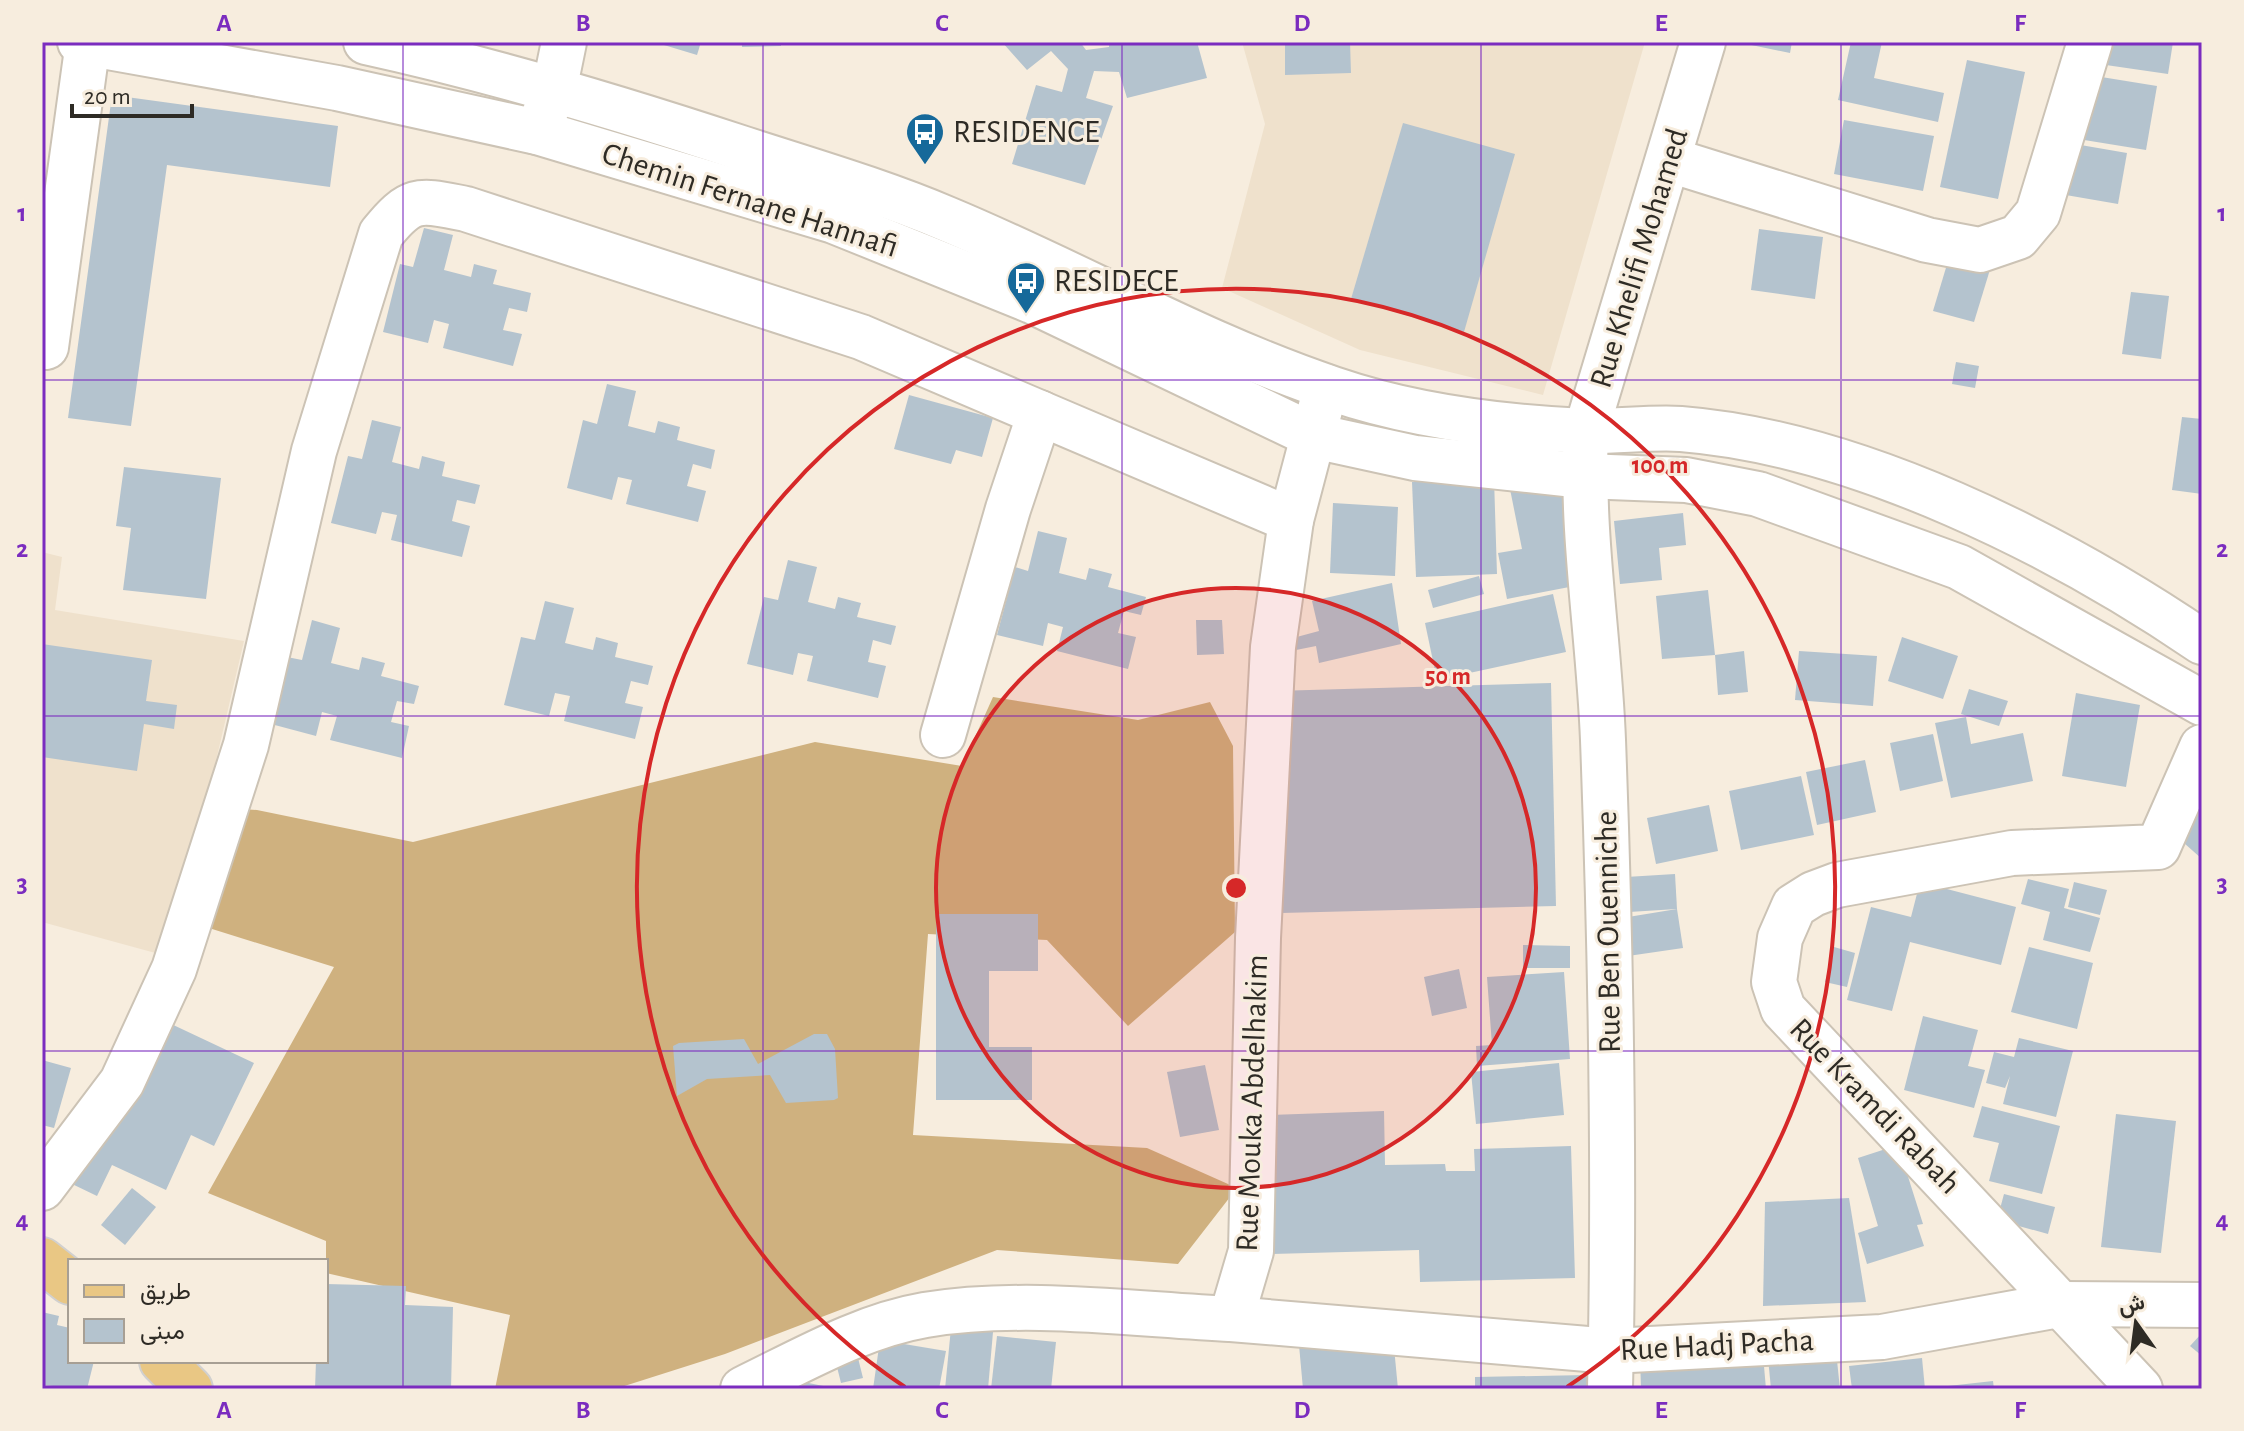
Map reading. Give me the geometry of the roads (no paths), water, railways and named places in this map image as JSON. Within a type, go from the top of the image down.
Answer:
[{"type":"main road","points":[[42,1260],[68,1280]]},
{"type":"main road","points":[[164,1363],[190,1389]]},
{"type":"street","name":"Chemin Fernane Hannafi","points":[[86,42],[337,88],[537,132],[834,221],[1032,301],[1314,436],[1415,458],[1584,476],[1713,484],[1758,494],[1959,567],[2202,703]]},
{"type":"street","points":[[43,357],[86,42]]},
{"type":"street","name":"Chemin Fernane Hannafi","points":[[366,42],[688,130],[945,218],[1221,347],[1326,387],[1473,421],[1586,431],[1679,429],[1764,441],[1829,460],[1983,517],[2160,613],[2202,642]]},
{"type":"street","points":[[537,132],[554,91],[564,42]]},
{"type":"street","name":"Rue Khelifi Mohamed","points":[[1584,476],[1586,431],[1703,42]]},
{"type":"street","points":[[1670,160],[1927,240],[1980,250],[2018,237],[2038,213],[2090,42]]},
{"type":"street","points":[[42,1188],[122,1082],[174,969],[246,745],[314,451],[381,234],[401,209],[419,200],[466,209],[861,337],[1291,520]]},
{"type":"street","name":"Rue Mouka Abdelhakim","points":[[1231,1319],[1251,1251],[1263,802],[1273,647],[1291,520],[1326,387]]},
{"type":"street","points":[[943,735],[1008,509],[1040,413]]},
{"type":"street","name":"Rue Ben Ouenniche","points":[[1584,476],[1601,703],[1610,929],[1611,1370]]},
{"type":"street","name":"Rue Kramdi Rabah","points":[[2140,1389],[2064,1304],[1848,1081],[1783,1009],[1774,982],[1780,938],[1794,906],[1837,885],[2012,853],[2158,847],[2202,747]]},
{"type":"street","name":"Rue Hadj Pacha","points":[[1231,1319],[1611,1370],[1882,1337],[2064,1304],[2202,1305]]},
{"type":"street","points":[[743,1389],[863,1332],[923,1315],[1004,1308],[1231,1319]]},
{"type":"place","name":"RESIDENCE","points":[[925,166]]},
{"type":"place","name":"RESIDECE","points":[[1026,315]]}]
